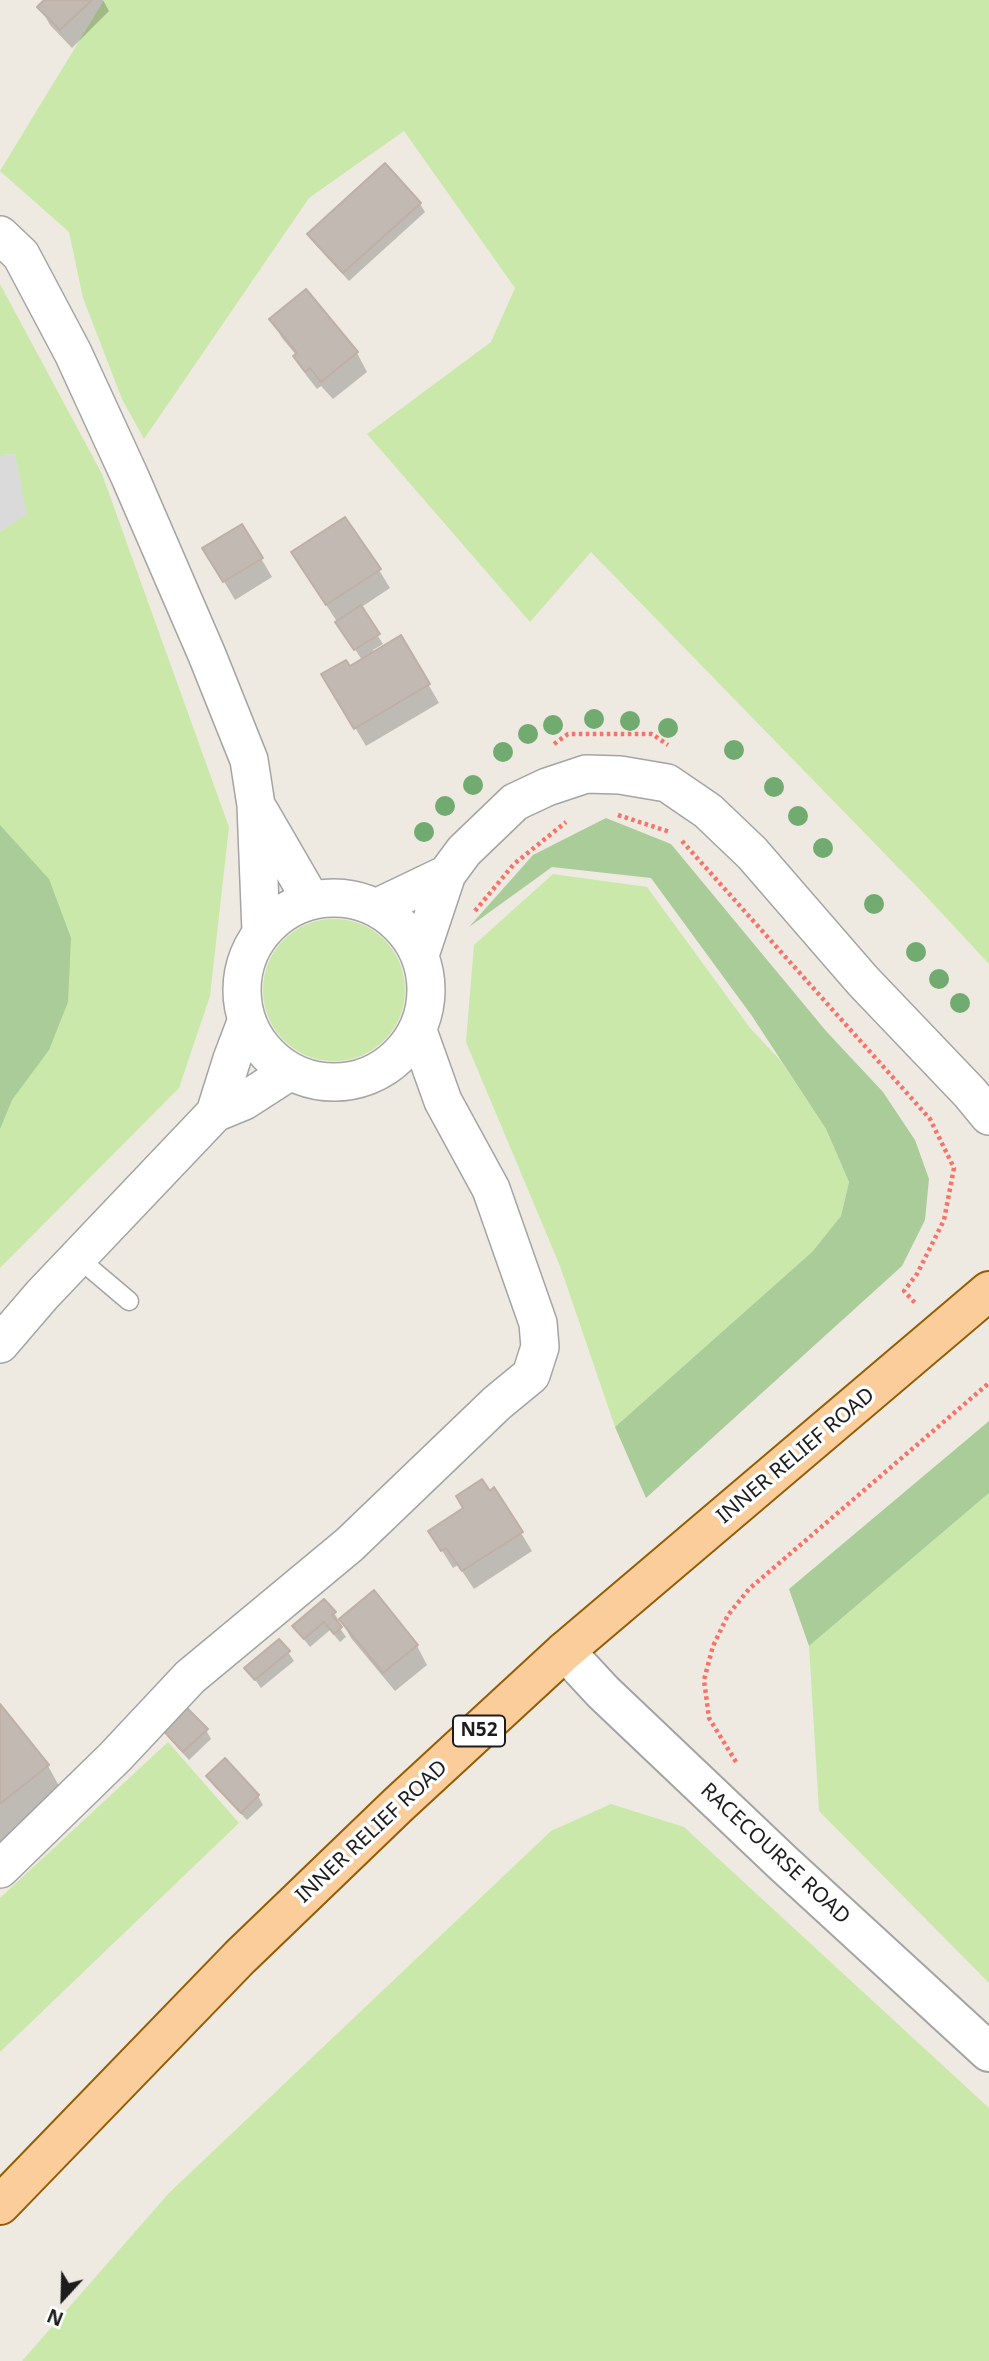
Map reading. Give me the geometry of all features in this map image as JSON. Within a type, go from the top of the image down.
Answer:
[{"type":"main road","name":"INNER RELIEF ROAD","points":[[0,2205],[240,1957],[398,1805],[565,1651],[989,1291]]},
{"type":"street","points":[[0,235],[21,256],[73,353],[207,655],[249,760],[256,805],[261,932]]},
{"type":"street","points":[[420,955],[447,874],[464,851],[515,802],[547,787],[586,774],[621,775],[667,783],[708,811],[752,853],[863,981],[989,1116]]},
{"type":"street","points":[[256,805],[311,900]]},
{"type":"street","points":[[376,908],[447,874]]},
{"type":"street","points":[[351,899],[376,908],[395,920],[420,955],[426,976],[426,1003],[418,1031],[406,1049],[391,1064],[373,1075],[345,1082],[316,1081],[289,1072],[271,1059],[256,1042],[246,1022],[241,991],[246,960],[261,932],[284,912],[311,900],[351,899]]},
{"type":"street","points":[[215,1113],[246,1022]]},
{"type":"street","points":[[0,1869],[115,1757],[190,1677],[349,1545],[497,1402],[531,1375],[540,1347],[538,1323],[491,1189],[443,1101],[418,1031]]},
{"type":"street","points":[[0,1344],[42,1294],[215,1113],[244,1101],[289,1072]]},
{"type":"street","points":[[373,1075],[443,1101]]},
{"type":"street","name":"RACECOURSE ROAD","points":[[565,1651],[603,1692],[783,1863],[989,2053]]},
{"type":"lane","points":[[77,1257],[129,1301]]},
{"type":"path","points":[[546,749],[568,734],[652,734],[673,749]]},
{"type":"path","points":[[616,815],[675,833],[930,1119],[954,1168],[944,1220],[917,1274],[904,1291],[941,1332]]},
{"type":"path","points":[[473,915],[514,864],[564,823],[574,820]]},
{"type":"path","points":[[737,1764],[709,1718],[704,1679],[713,1646],[728,1615],[749,1589],[989,1382]]},
{"type":"shaded area","points":[[15,454],[28,514],[0,532],[0,455]]},
{"type":"green space","points":[[104,0],[989,0],[989,964],[591,552],[530,622],[367,434],[491,342],[515,288],[404,131],[309,198],[144,439],[122,399],[83,298],[69,232],[0,171]]},
{"type":"green space","points":[[0,284],[102,474],[229,827],[210,996],[179,1088],[0,1268],[0,532],[27,514],[15,454],[0,455]]},
{"type":"green space","points":[[606,818],[671,844],[826,1031],[883,1092],[915,1140],[929,1179],[925,1220],[902,1266],[646,1498],[615,1427],[812,1252],[841,1216],[849,1182],[826,1129],[752,1016],[651,878],[552,867],[469,927],[533,855]]},
{"type":"green space","points":[[0,825],[49,879],[71,938],[68,1002],[49,1050],[12,1100],[0,1129]]},
{"type":"green space","points":[[553,874],[647,887],[750,1028],[781,1061],[826,1129],[849,1182],[841,1216],[812,1252],[615,1427],[560,1266],[466,1042],[474,945]]},
{"type":"green space","points":[[334,919],[361,924],[384,940],[400,963],[405,990],[400,1017],[384,1040],[361,1056],[334,1061],[307,1056],[284,1040],[268,1017],[263,990],[268,963],[284,940],[307,924]]},
{"type":"green space","points":[[989,1421],[989,1493],[809,1646],[789,1589]]},
{"type":"green space","points":[[989,1493],[989,1983],[819,1811],[809,1646]]},
{"type":"green space","points":[[168,1742],[239,1823],[0,2052],[0,1898]]},
{"type":"green space","points":[[611,1804],[684,1827],[989,2108],[989,2361],[22,2361],[169,2193],[551,1831]]},
{"type":"building","points":[[44,0],[92,0],[60,30],[37,7]]},
{"type":"building","points":[[385,163],[421,203],[343,273],[307,234]]},
{"type":"building","points":[[306,289],[358,352],[321,382],[310,368],[305,372],[293,356],[297,353],[269,319]]},
{"type":"building","points":[[345,517],[381,569],[326,605],[291,552]]},
{"type":"building","points":[[242,524],[263,558],[223,582],[202,548]]},
{"type":"building","points":[[361,605],[380,634],[354,650],[335,622]]},
{"type":"building","points":[[401,635],[430,684],[354,729],[321,674],[346,660],[350,666]]},
{"type":"building","points":[[482,1479],[490,1491],[494,1487],[523,1532],[462,1571],[446,1548],[441,1551],[428,1531],[463,1508],[456,1496]]},
{"type":"building","points":[[374,1590],[418,1645],[383,1673],[339,1619]]},
{"type":"building","points":[[324,1599],[336,1612],[332,1615],[342,1627],[334,1634],[324,1622],[304,1639],[292,1626]]},
{"type":"building","points":[[279,1639],[290,1651],[255,1680],[244,1668]]},
{"type":"building","points":[[0,1704],[49,1765],[0,1804]]},
{"type":"building","points":[[185,1706],[208,1729],[183,1752],[161,1728]]},
{"type":"building","points":[[225,1758],[259,1795],[241,1813],[206,1776]]}]
